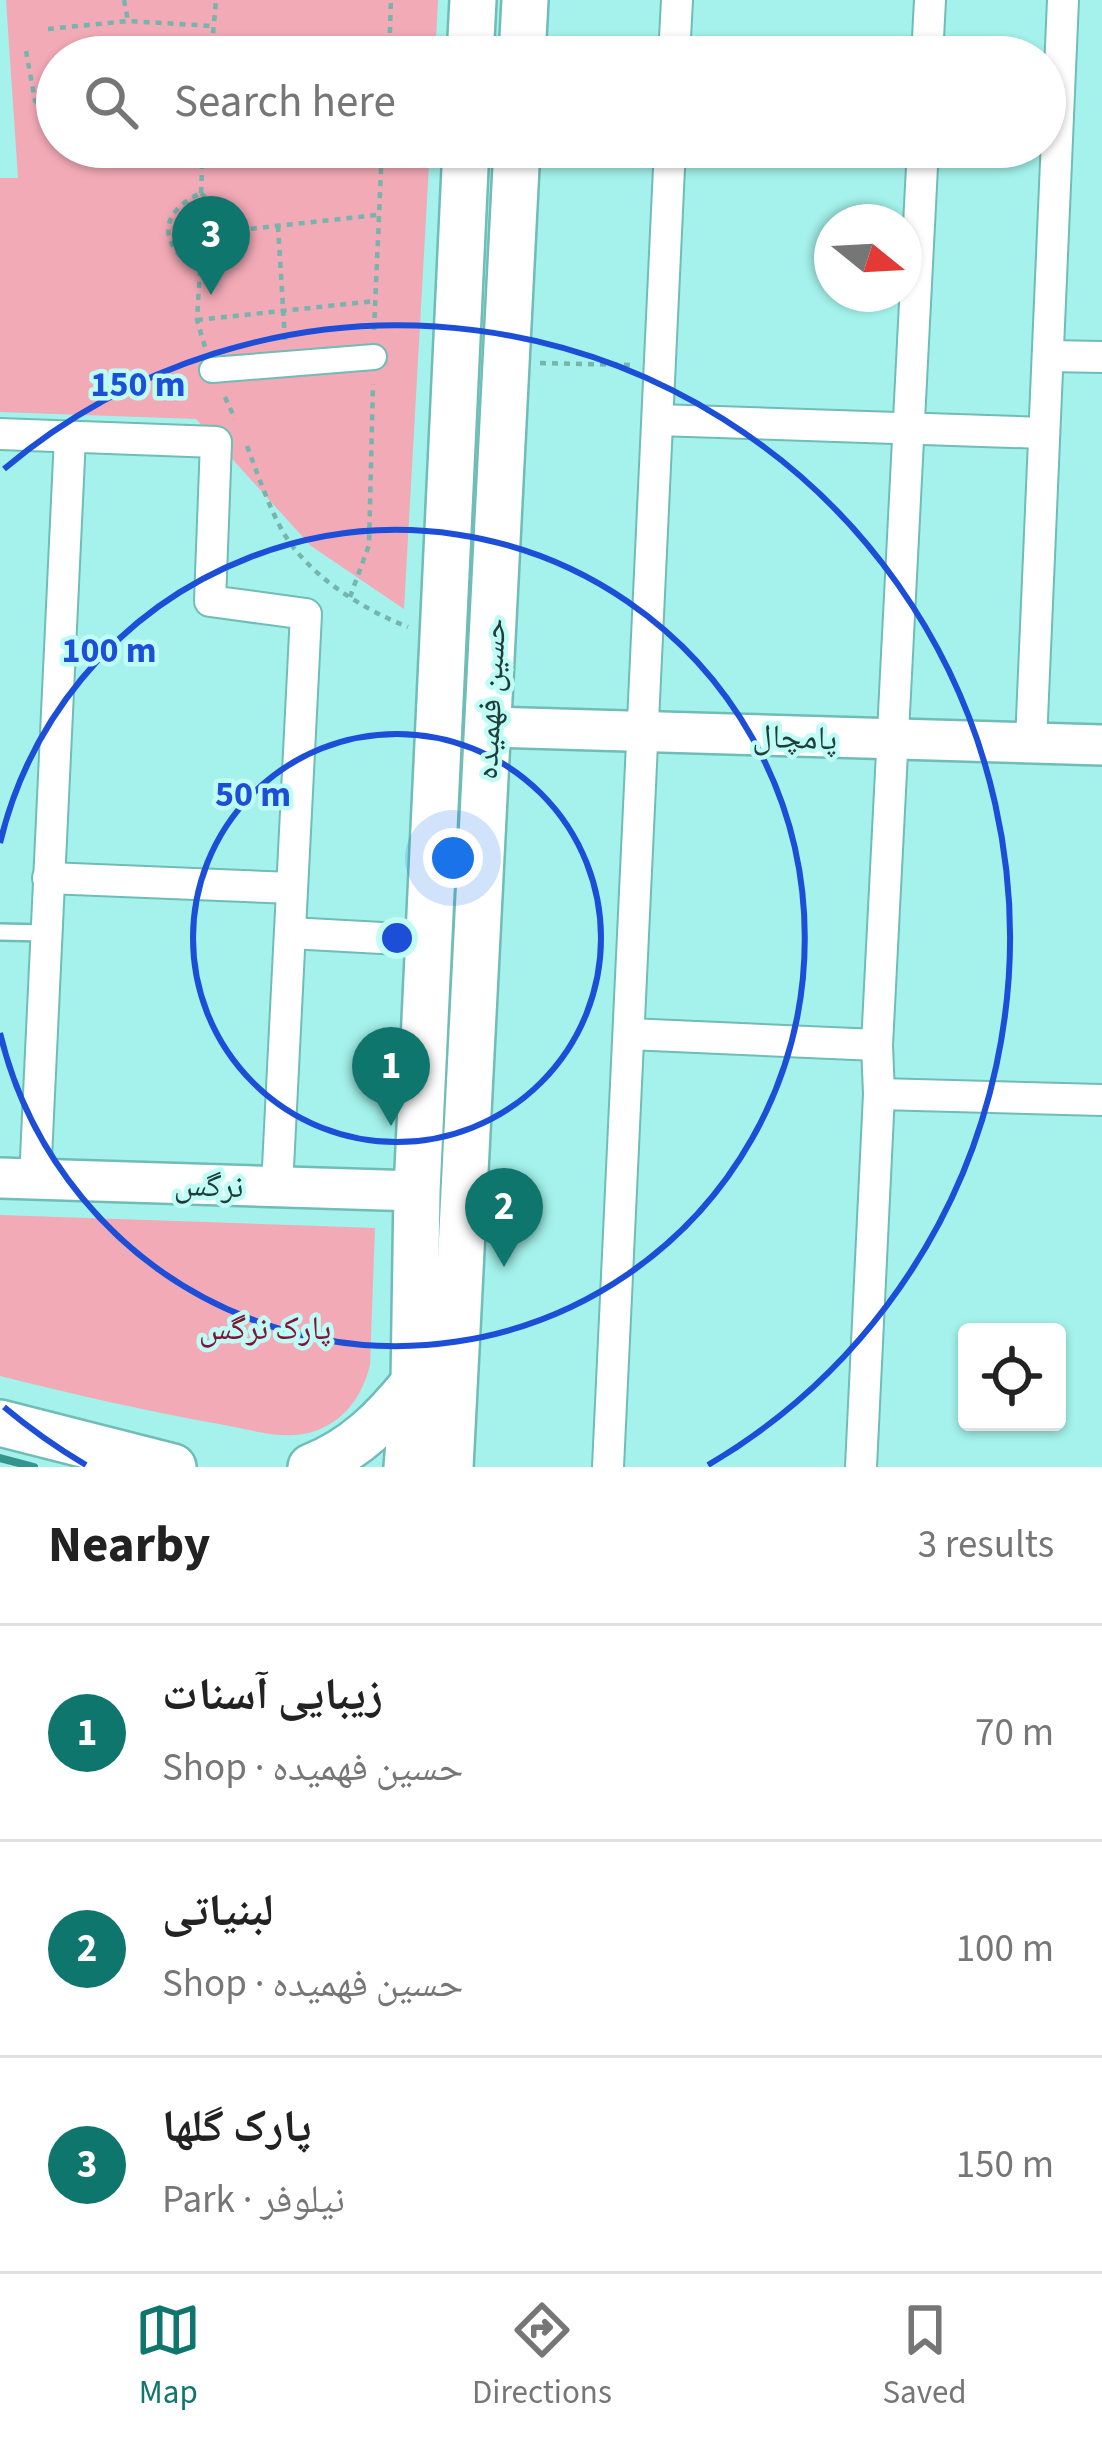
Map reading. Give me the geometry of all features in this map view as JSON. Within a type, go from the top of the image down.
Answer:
[{"type":"main road","points":[[471,36],[472,0]]},
{"type":"main road","points":[[523,36],[525,0]]},
{"type":"main road","name":"حسین فهمیده","points":[[407,1467],[465,168]]},
{"type":"main road","name":"حسین فهمیده","points":[[450,1467],[516,168]]},
{"type":"main road","points":[[438,724],[487,727]]},
{"type":"main road","points":[[311,1467],[336,1457],[384,1420],[414,1383]]},
{"type":"main road","points":[[0,1423],[173,1467]]},
{"type":"street","points":[[675,36],[677,0]]},
{"type":"street","points":[[928,36],[930,0]]},
{"type":"street","points":[[1061,36],[1063,0]]},
{"type":"street","points":[[608,1467],[669,168]]},
{"type":"street","points":[[861,1467],[879,1094],[877,1045],[922,168]]},
{"type":"street","points":[[1031,742],[1056,168]]},
{"type":"street","points":[[1048,356],[1102,357]]},
{"type":"street","points":[[212,370],[374,357]]},
{"type":"street","points":[[658,420],[1044,433]]},
{"type":"street","points":[[0,434],[216,442],[210,601],[305,614],[278,1186]]},
{"type":"street","points":[[17,1179],[45,933],[70,436]]},
{"type":"street","name":"پامچال","points":[[487,727],[1102,745]]},
{"type":"street","points":[[48,878],[292,888]]},
{"type":"street","points":[[290,933],[418,940]]},
{"type":"street","points":[[629,1034],[877,1045]]},
{"type":"street","points":[[879,1094],[1102,1100]]},
{"type":"street","name":"نرگس","points":[[17,1179],[417,1191]]},
{"type":"lane","points":[[0,932],[45,933]]},
{"type":"path","points":[[124,0],[128,21]]},
{"type":"path","points":[[212,36],[216,0]]},
{"type":"path","points":[[389,36],[392,0]]},
{"type":"path","points":[[48,29],[128,21],[213,26]]},
{"type":"path","points":[[26,51],[36,102]]},
{"type":"path","points":[[202,168],[201,193],[237,230]]},
{"type":"path","points":[[201,193],[178,210],[169,224],[168,239],[174,252],[200,270],[212,267],[237,230]]},
{"type":"path","points":[[237,230],[377,215]]},
{"type":"path","points":[[278,226],[287,363]]},
{"type":"path","points":[[200,270],[197,320],[212,370],[236,420]]},
{"type":"path","points":[[197,320],[375,301]]},
{"type":"path","points":[[506,362],[660,366]]},
{"type":"path","points":[[245,442],[285,535],[317,572],[375,614],[418,631]]},
{"type":"green space","points":[[6,0],[438,0],[436,36],[36,36],[36,168],[429,168],[404,609],[311,546],[196,419],[0,412],[0,178],[18,178]]},
{"type":"green space","name":"پارک نرگس","points":[[0,1215],[375,1228],[370,1365],[362,1388],[333,1422],[312,1432],[289,1435],[164,1414],[0,1376]]},
{"type":"waterway","points":[[0,1458],[34,1467]]},
{"type":"place","name":"پارک گلها","points":[[211,295]]},
{"type":"place","name":"زیبایی آسنات","points":[[391,1126]]},
{"type":"place","name":"لبنیاتی","points":[[504,1267]]}]
